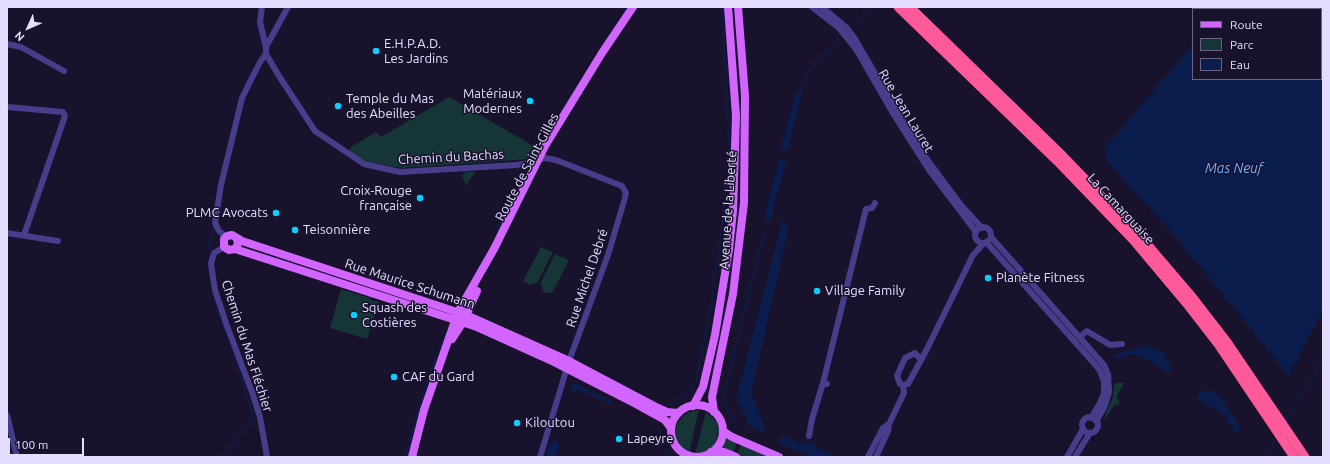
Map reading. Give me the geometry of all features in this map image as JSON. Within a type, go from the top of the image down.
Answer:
[{"type":"highway","name":"La Camarguaise","points":[[898,7],[1063,167],[1135,242],[1187,304],[1218,344],[1272,424],[1305,457]]},
{"type":"highway","name":"La Camarguaise","points":[[910,7],[1118,211],[1193,298],[1227,342],[1277,414],[1290,442],[1294,457]]},
{"type":"main road","name":"Route de Saint-Gilles","points":[[461,317],[480,284],[542,159],[602,53],[633,7]]},
{"type":"main road","name":"Route de Saint-Gilles","points":[[412,457],[424,410],[448,344],[487,262],[530,177],[637,7]]},
{"type":"main road","name":"Avenue de la Liberté","points":[[693,406],[703,387],[715,335],[725,278],[733,211],[736,116],[728,7]]},
{"type":"main road","name":"Avenue de la Liberté","points":[[714,412],[711,404],[733,294],[744,196],[745,96],[738,7]]},
{"type":"main road","points":[[231,235],[238,238],[238,244],[235,249],[229,250],[224,247],[223,242],[226,237],[231,235]]},
{"type":"main road","name":"Rue Maurice Schumann","points":[[238,238],[461,317],[568,365],[667,412],[678,413]]},
{"type":"main road","name":"Rue Maurice Schumann","points":[[235,249],[461,317]]},
{"type":"main road","name":"Rue Maurice Schumann","points":[[568,365],[659,416],[668,422],[671,428]]},
{"type":"main road","points":[[693,406],[705,407],[714,412],[719,419],[722,431],[721,441],[711,452],[701,457],[682,454],[674,444],[671,428],[678,413],[693,406]]},
{"type":"main road","points":[[722,431],[732,437],[780,457]]},
{"type":"main road","points":[[711,452],[724,452],[736,457]]},
{"type":"street","points":[[226,237],[219,231],[215,223],[221,185],[242,98],[260,62],[266,54],[266,47],[260,22],[262,7]]},
{"type":"street","points":[[266,47],[288,7]]},
{"type":"street","name":"Rue Jean Lauret","points":[[812,7],[838,27],[856,49],[921,158],[979,230]]},
{"type":"street","name":"Rue Jean Lauret","points":[[822,7],[846,28],[855,39],[929,162],[979,230]]},
{"type":"street","points":[[7,44],[21,47],[64,71]]},
{"type":"street","name":"Chemin du Bachas","points":[[266,54],[315,130],[364,164],[400,172],[531,164],[542,159]]},
{"type":"street","points":[[7,107],[63,112],[65,116],[24,235]]},
{"type":"street","name":"Rue Michel Debré","points":[[540,457],[568,365],[605,267],[626,193],[620,184],[553,159],[542,159]]},
{"type":"street","name":"Chemin du Bachas","points":[[521,164],[527,169],[530,177]]},
{"type":"street","points":[[809,436],[812,419],[825,384],[866,209],[872,208],[874,202]]},
{"type":"street","points":[[903,385],[908,384],[921,360],[973,255],[979,230],[989,230],[990,237],[1101,361],[1108,374],[1110,386],[1104,408],[1094,419],[1084,421],[1083,429],[1068,457]]},
{"type":"street","points":[[7,233],[58,241]]},
{"type":"street","points":[[973,255],[990,237]]},
{"type":"street","points":[[977,240],[985,242],[1099,369],[1104,380],[1104,393],[1094,419],[1097,429],[1090,433],[1075,457]]},
{"type":"street","name":"Chemin du Mas Fléchier","points":[[224,247],[214,253],[211,264],[215,290],[226,326],[252,392],[260,417],[267,457]]},
{"type":"street","points":[[1080,338],[1088,331],[1110,345],[1122,344]]},
{"type":"street","points":[[903,385],[898,382],[897,376],[905,358],[927,347]]},
{"type":"street","points":[[915,353],[921,360]]},
{"type":"street","points":[[876,457],[888,431],[889,424],[904,393],[903,385]]},
{"type":"street","points":[[7,415],[18,457]]},
{"type":"street","points":[[868,457],[883,428],[889,424]]},
{"type":"street","points":[[1083,429],[1090,433]]},
{"type":"green space","points":[[449,97],[537,148],[530,159],[401,168],[364,161],[349,151],[351,147],[376,132],[381,137]]},
{"type":"green space","points":[[466,172],[475,172],[466,186],[462,175]]},
{"type":"green space","points":[[541,247],[553,252],[537,283],[530,285],[523,281]]},
{"type":"green space","points":[[555,254],[569,260],[552,293],[547,293],[542,291],[543,288],[540,284]]},
{"type":"green space","name":"Squash des Costières","points":[[341,289],[379,302],[367,339],[330,328]]},
{"type":"green space","points":[[1117,383],[1124,383],[1116,398],[1119,400],[1118,406],[1115,404],[1105,419],[1104,418],[1113,397],[1114,385]]},
{"type":"green space","points":[[699,410],[689,453],[684,450],[677,441],[675,430],[677,424],[684,415],[689,412]]},
{"type":"green space","points":[[706,412],[717,422],[719,432],[717,442],[709,452],[695,454]]},
{"type":"green space","points":[[726,436],[737,443],[733,453],[720,450]]},
{"type":"green space","points":[[741,444],[771,457],[742,457],[737,455]]},
{"type":"water","name":"Mas Neuf","points":[[1323,7],[1323,310],[1289,376],[1176,237],[1107,161],[1104,149],[1192,45],[1192,80],[1322,80],[1322,8],[1223,8]]},
{"type":"water","points":[[798,90],[802,91],[788,151],[780,149]]},
{"type":"water","points":[[779,159],[786,161],[770,222],[764,220]]},
{"type":"water","points":[[783,219],[788,230],[751,394],[754,398],[765,429],[762,432],[751,427],[736,399]]},
{"type":"water","points":[[1142,346],[1149,346],[1163,352],[1172,369],[1168,372],[1141,356],[1131,354],[1118,359],[1114,357],[1116,354]]},
{"type":"water","points":[[577,384],[611,401],[612,403],[610,404],[578,389],[574,393],[571,390],[573,385]]},
{"type":"water","points":[[1201,391],[1212,391],[1218,394],[1239,424],[1239,432],[1237,433],[1232,431],[1234,426],[1227,422],[1228,417],[1196,398]]},
{"type":"water","points":[[782,436],[790,438],[797,444],[803,444],[808,441],[816,444],[816,447],[836,457],[813,457],[780,444],[778,440]]},
{"type":"water","points":[[553,441],[558,442],[560,447],[554,457],[545,457],[549,445]]},
{"type":"waterway","points":[[259,7],[257,25],[262,45],[261,56]]},
{"type":"waterway","points":[[604,44],[628,7]]},
{"type":"waterway","points":[[669,405],[690,391],[696,381],[712,300],[725,203],[729,147],[722,7]]},
{"type":"waterway","points":[[853,25],[872,7]]},
{"type":"waterway","points":[[800,92],[810,67],[840,38]]},
{"type":"waterway","points":[[244,87],[253,69]]},
{"type":"waterway","points":[[556,121],[572,94]]},
{"type":"waterway","points":[[497,231],[519,190]]},
{"type":"waterway","points":[[209,261],[213,225]]},
{"type":"waterway","points":[[735,428],[733,419],[723,399],[764,232]]},
{"type":"waterway","points":[[472,280],[487,252]]},
{"type":"waterway","points":[[208,265],[216,308],[233,351],[254,419],[221,457]]},
{"type":"waterway","points":[[406,457],[420,404],[438,351],[446,333]]},
{"type":"waterway","points":[[1286,421],[1323,360]]},
{"type":"waterway","points":[[659,428],[662,448],[668,457]]},
{"type":"waterway","points":[[1264,457],[1277,436]]},
{"type":"place","name":"E.H.P.A.D. Les Jardins","points":[[376,51]]},
{"type":"place","name":"Matériaux Modernes","points":[[530,101]]},
{"type":"place","name":"Temple du Mas des Abeilles","points":[[338,106]]},
{"type":"place","name":"Croix-Rouge française","points":[[420,198]]},
{"type":"place","name":"PLMC Avocats","points":[[276,213]]},
{"type":"place","name":"Teisonnière","points":[[295,230]]},
{"type":"place","name":"Planète Fitness","points":[[988,278]]},
{"type":"place","name":"Village Family","points":[[817,291]]},
{"type":"place","name":"Squash des Costières","points":[[354,315]]},
{"type":"place","name":"CAF du Gard","points":[[394,377]]},
{"type":"place","name":"Kiloutou","points":[[517,423]]},
{"type":"place","name":"Lapeyre","points":[[619,439]]}]
